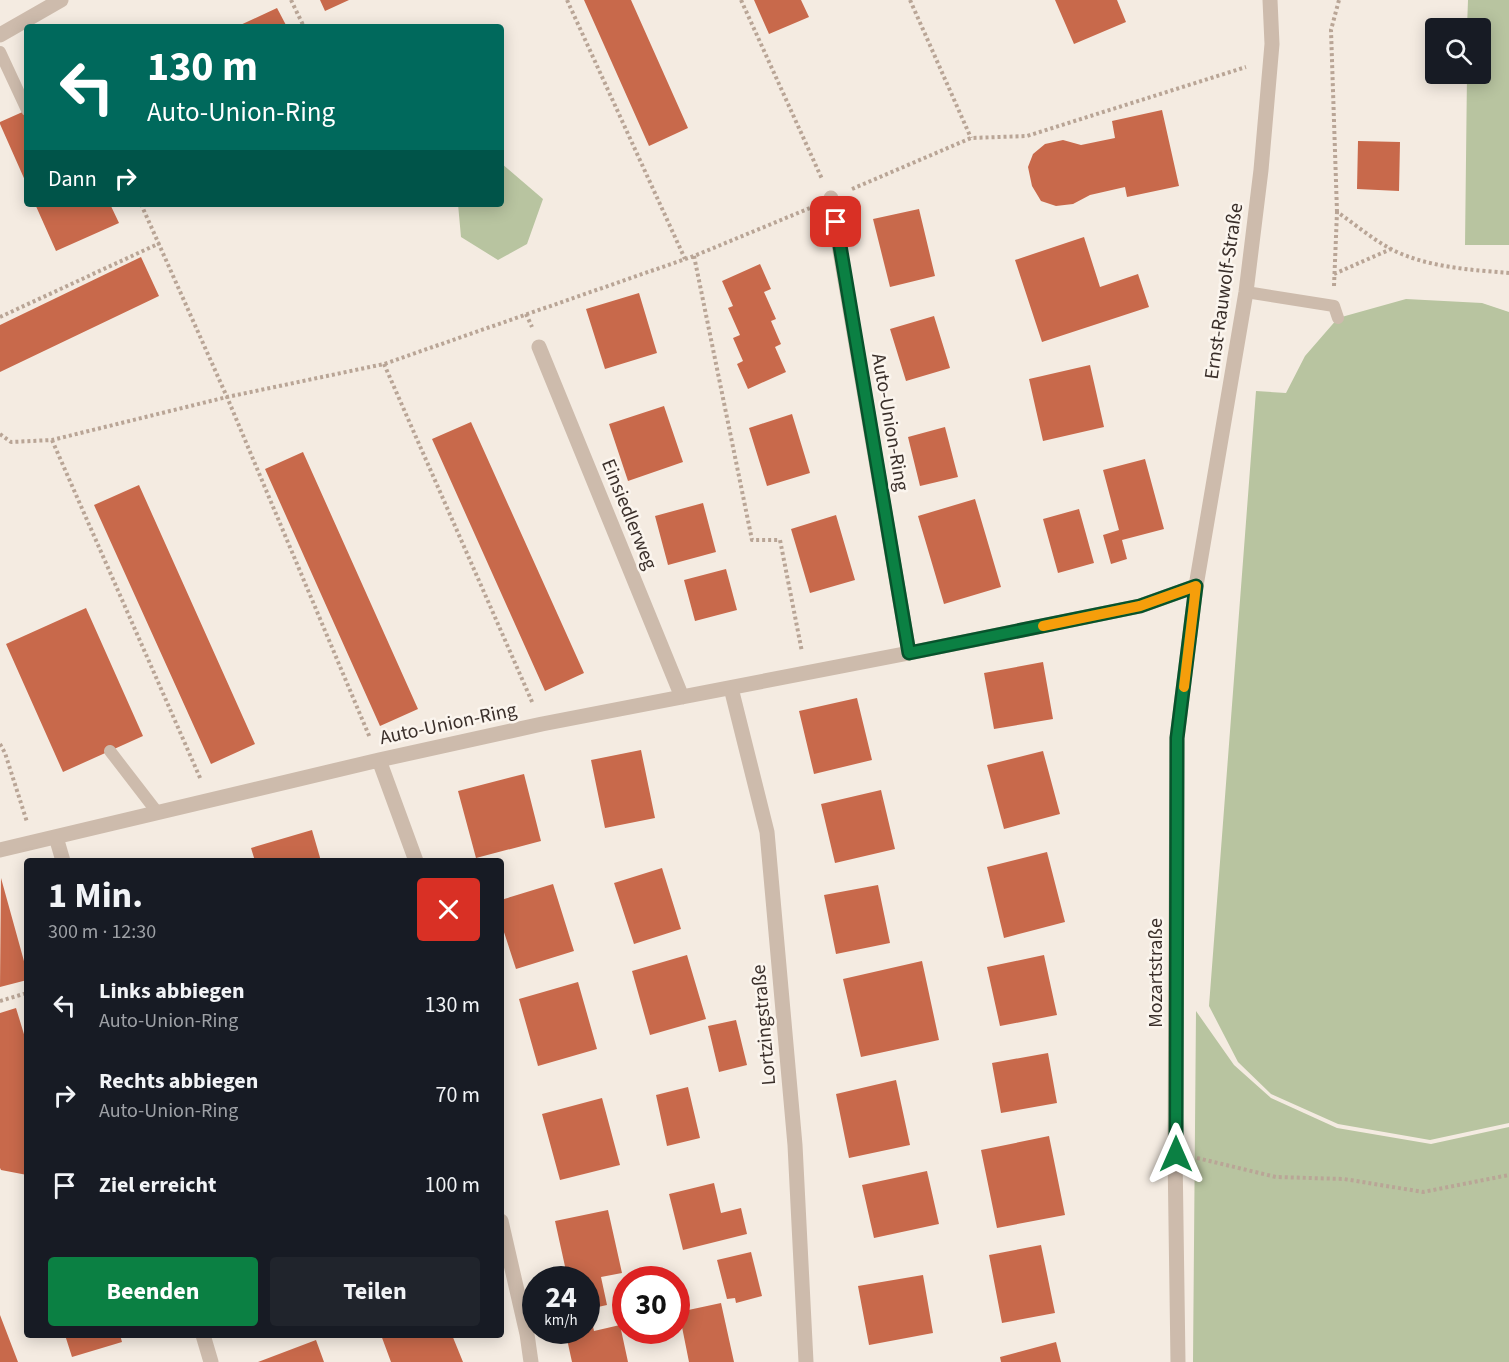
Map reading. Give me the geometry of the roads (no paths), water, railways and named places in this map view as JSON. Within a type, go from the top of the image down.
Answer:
[{"type":"street","points":[[0,35],[61,0]]},
{"type":"street","name":"Ernst-Rauwolf-Straße","points":[[1196,586],[1246,292],[1261,170],[1272,44],[1270,0]]},
{"type":"street","name":"Auto-Union-Ring","points":[[831,198],[909,653]]},
{"type":"street","name":"Einsiedlerweg","points":[[539,346],[682,697]]},
{"type":"street","name":"Auto-Union-Ring","points":[[0,850],[379,760],[542,724],[1140,606],[1196,586]]},
{"type":"street","name":"Mozartstraße","points":[[1178,1362],[1177,738],[1196,586]]},
{"type":"street","name":"Lortzingstraße","points":[[731,688],[767,832],[795,1145],[806,1362]]},
{"type":"street","points":[[379,760],[415,858]]},
{"type":"street","points":[[56,837],[62,858]]},
{"type":"street","points":[[504,1234],[527,1334],[531,1362]]},
{"type":"street","points":[[204,1338],[211,1362]]},
{"type":"lane","points":[[0,52],[24,104]]},
{"type":"lane","points":[[1246,292],[1336,312]]},
{"type":"lane","points":[[110,751],[157,812]]}]
